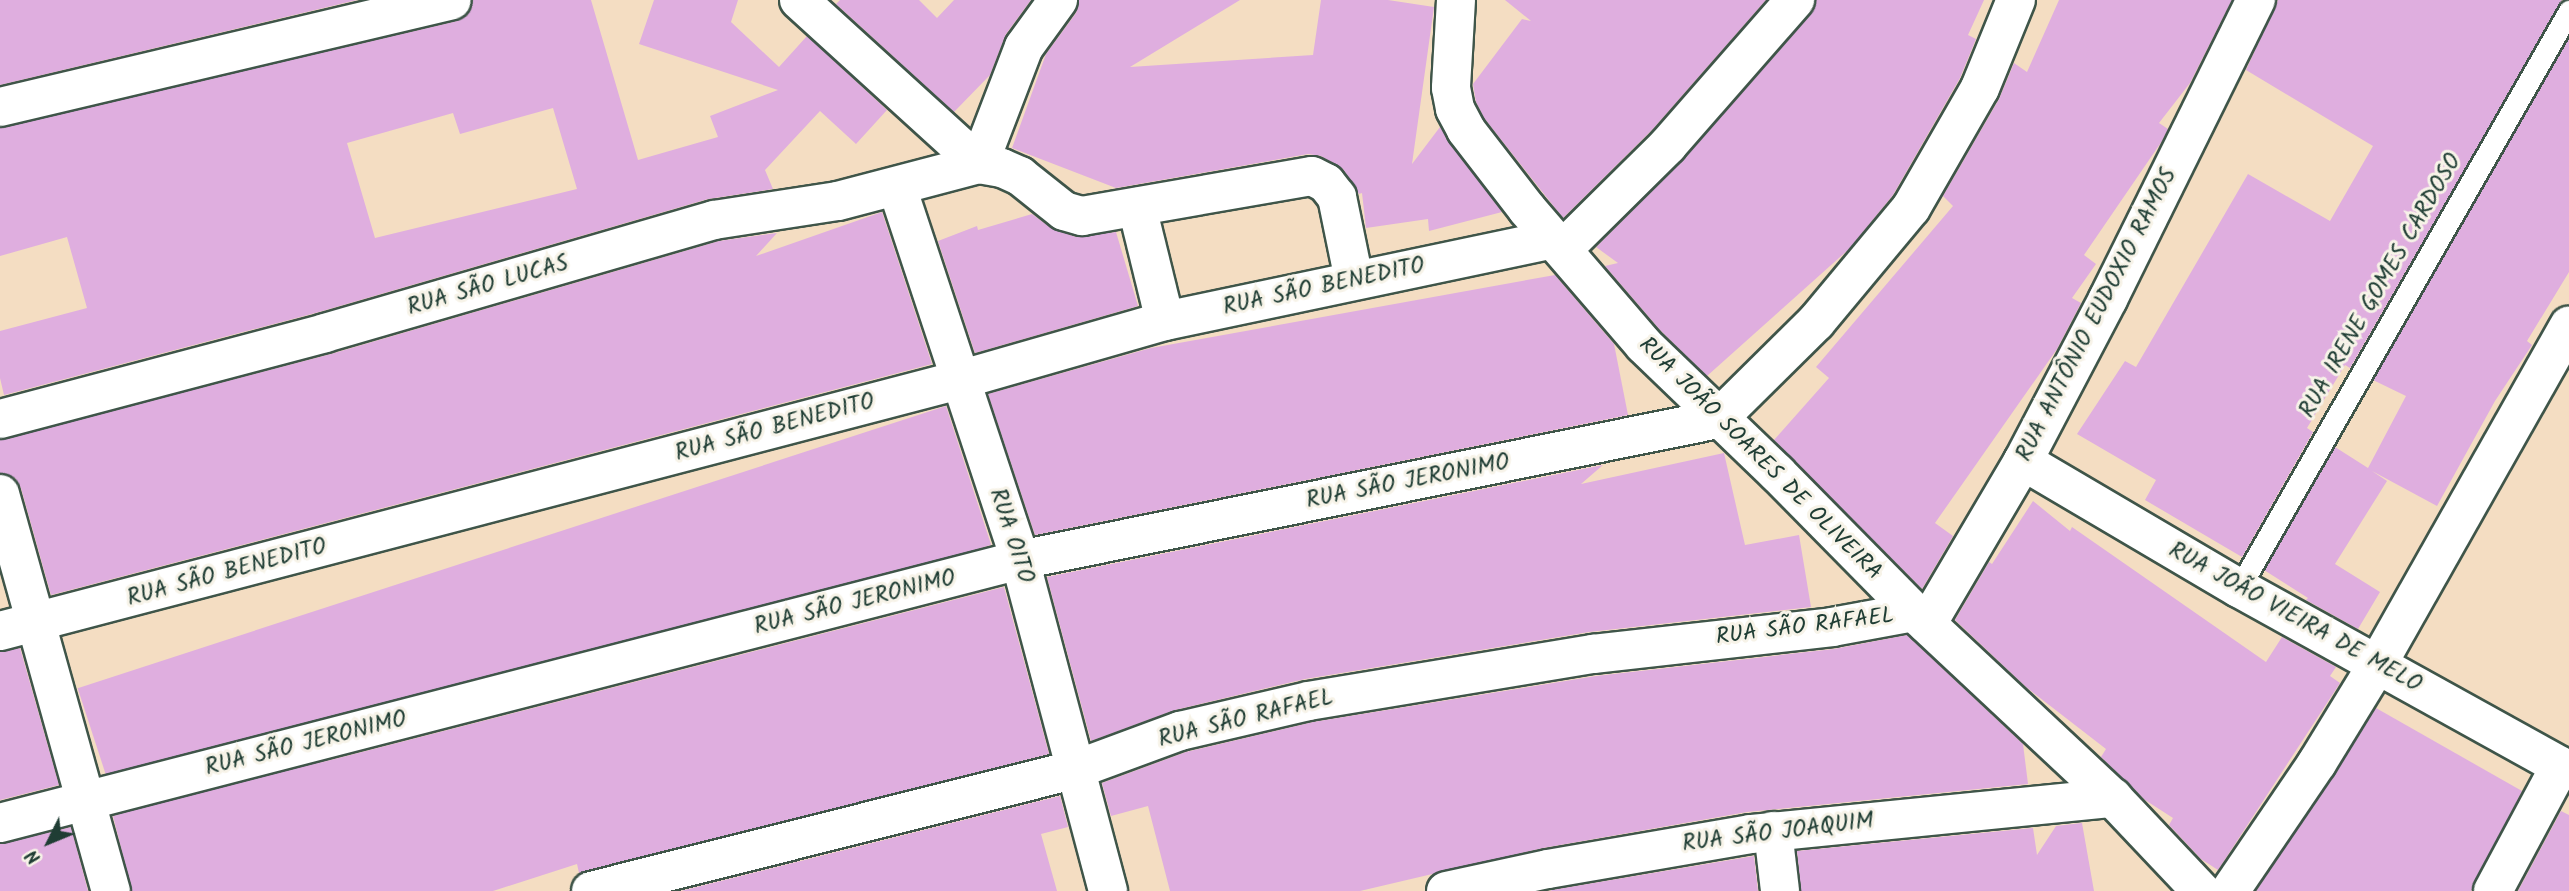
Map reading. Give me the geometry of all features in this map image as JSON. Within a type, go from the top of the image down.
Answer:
[{"type":"street","points":[[0,107],[452,0]]},
{"type":"street","points":[[799,0],[979,164],[1002,167],[1020,176],[1064,211],[1082,216],[1312,176],[1326,183],[1337,197],[1354,280]]},
{"type":"street","points":[[979,164],[1024,47],[1058,0]]},
{"type":"street","name":"RUA JOÃO SOARES DE OLIVEIRA","points":[[1456,0],[1451,88],[1455,110],[1485,156],[1558,244],[1644,345],[1777,473],[1921,618],[2113,798],[2202,891]]},
{"type":"street","points":[[1558,244],[1668,145],[1795,0]]},
{"type":"street","points":[[1718,419],[1816,322],[1911,208],[1980,88],[2016,0]]},
{"type":"street","name":"RUA ANTÔNIO EUDOXIO RAMOS","points":[[1921,618],[2023,461],[2256,0]]},
{"type":"street","name":"RUA SÃO LUCAS","points":[[0,419],[325,333],[714,220],[838,201],[979,164]]},
{"type":"street","name":"RUA OITO","points":[[897,187],[1020,560],[1108,891]]},
{"type":"street","points":[[1137,207],[1165,321]]},
{"type":"street","name":"RUA SÃO BENEDITO","points":[[0,631],[959,380],[1165,321],[1354,280],[1558,244]]},
{"type":"street","points":[[2230,891],[2316,764],[2377,664],[2569,326]]},
{"type":"street","name":"RUA SÃO JERONIMO","points":[[0,823],[1020,560],[1718,419]]},
{"type":"street","name":"RUA JOÃO VIEIRA DE MELO","points":[[2023,461],[2239,588],[2564,768]]},
{"type":"street","points":[[0,494],[111,891]]},
{"type":"street","name":"RUA SÃO RAFAEL","points":[[591,891],[1077,769],[1180,731],[1309,701],[1594,654],[1921,618]]},
{"type":"street","points":[[2493,891],[2564,768]]},
{"type":"street","name":"RUA SÃO JOAQUIM","points":[[1446,891],[1548,869],[1773,831],[2113,798]]},
{"type":"street","points":[[1773,831],[1780,891]]},
{"type":"lane","name":"RUA IRENE GOMES CARDOSO","points":[[2239,588],[2569,10]]},
{"type":"building","points":[[0,0],[357,0],[0,85]]},
{"type":"building","points":[[473,0],[591,0],[638,160],[718,137],[710,116],[778,90],[639,44],[654,0],[738,0],[731,22],[779,67],[807,36],[887,110],[856,144],[820,111],[765,170],[773,189],[708,199],[319,312],[4,395],[0,378],[0,331],[87,308],[67,237],[0,256],[0,128],[457,21],[467,15]],"holes":[[[553,108],[577,189],[375,238],[347,143],[453,113],[460,134]]]},
{"type":"building","points":[[840,0],[919,0],[937,18],[954,0],[1031,0],[1006,34],[990,75],[954,112],[836,4]]},
{"type":"building","points":[[1079,0],[1240,0],[1130,67],[1313,55],[1321,0],[1388,0],[1434,7],[1412,164],[1440,127],[1502,212],[1429,231],[1428,219],[1366,228],[1362,193],[1359,194],[1343,169],[1321,156],[1308,154],[1116,188],[1012,148],[1046,54],[1076,13]]},
{"type":"building","points":[[1505,0],[1766,0],[1652,130],[1563,218],[1484,118],[1476,102],[1473,84],[1522,19],[1531,21]]},
{"type":"building","points":[[1816,0],[1984,0],[1968,35],[1976,39],[1960,78],[1893,195],[1849,249],[1707,376],[1660,330],[1605,266],[1618,263],[1596,247],[1684,159],[1811,14]]},
{"type":"building","points":[[2059,0],[2232,0],[2190,83],[2159,123],[2168,129],[2162,141],[2084,255],[2096,264],[2072,298],[2081,303],[2057,349],[1935,523],[1953,536],[1922,589],[1774,440],[1829,378],[1816,367],[1953,206],[1943,196],[1999,99],[2014,63],[2027,72]]},
{"type":"building","points":[[2278,0],[2562,0],[2350,368],[2345,365],[2307,428],[2313,432],[2242,557],[2145,500],[2156,480],[2077,434],[2125,361],[2136,367],[2248,174],[2330,221],[2373,146],[2246,70]]},
{"type":"building","points":[[2569,37],[2569,272],[2527,341],[2532,345],[2495,401],[2437,506],[2372,471],[2387,481],[2335,564],[2380,592],[2358,629],[2306,600],[2308,598],[2264,570],[2335,447],[2368,468],[2406,396],[2373,380]]},
{"type":"building","points":[[882,212],[932,364],[51,595],[21,488],[15,478],[0,473],[0,440],[331,354],[719,241],[777,233],[756,256]]},
{"type":"building","points":[[1032,214],[1051,228],[1076,237],[1116,232],[1138,306],[975,353],[938,241],[977,226],[978,230]]},
{"type":"building","points":[[1555,275],[1614,344],[1628,415],[1035,535],[988,394],[1151,348]]},
{"type":"building","points":[[946,406],[991,545],[123,827],[78,688]]},
{"type":"building","points":[[1724,453],[1745,545],[1799,535],[1811,607],[1589,632],[1305,679],[1175,710],[1091,741],[1047,577],[1603,465],[1581,484]]},
{"type":"building","points":[[2033,501],[2070,531],[2072,527],[2266,662],[2282,637],[2336,667],[2330,676],[2340,683],[2218,870],[2201,859],[2169,825],[2173,818],[2145,800],[2101,757],[2106,749],[2026,687],[1955,620],[1989,562],[1992,564]]},
{"type":"building","points":[[1004,587],[1049,754],[579,873],[577,864],[493,891],[132,891],[113,816]]},
{"type":"building","points":[[1907,635],[2023,744],[2028,784],[1747,812],[1543,848],[1360,891],[1170,891],[1148,806],[1111,816],[1102,783],[1186,752],[1313,722],[1596,676],[1834,649]]},
{"type":"building","points":[[20,648],[59,785],[0,800],[0,652]]},
{"type":"building","points":[[2376,708],[2522,791],[2471,891],[2256,891]]},
{"type":"building","points":[[1060,796],[1068,827],[1041,834],[1057,891],[681,891]]},
{"type":"building","points":[[2561,811],[2569,815],[2569,891],[2518,891]]},
{"type":"building","points":[[2082,823],[2094,891],[1801,891],[1797,851],[2033,828],[2037,855],[2056,826]]},
{"type":"building","points":[[71,827],[88,891],[0,891],[0,844]]},
{"type":"building","points":[[1754,856],[1758,891],[1550,891],[1552,890]]}]
